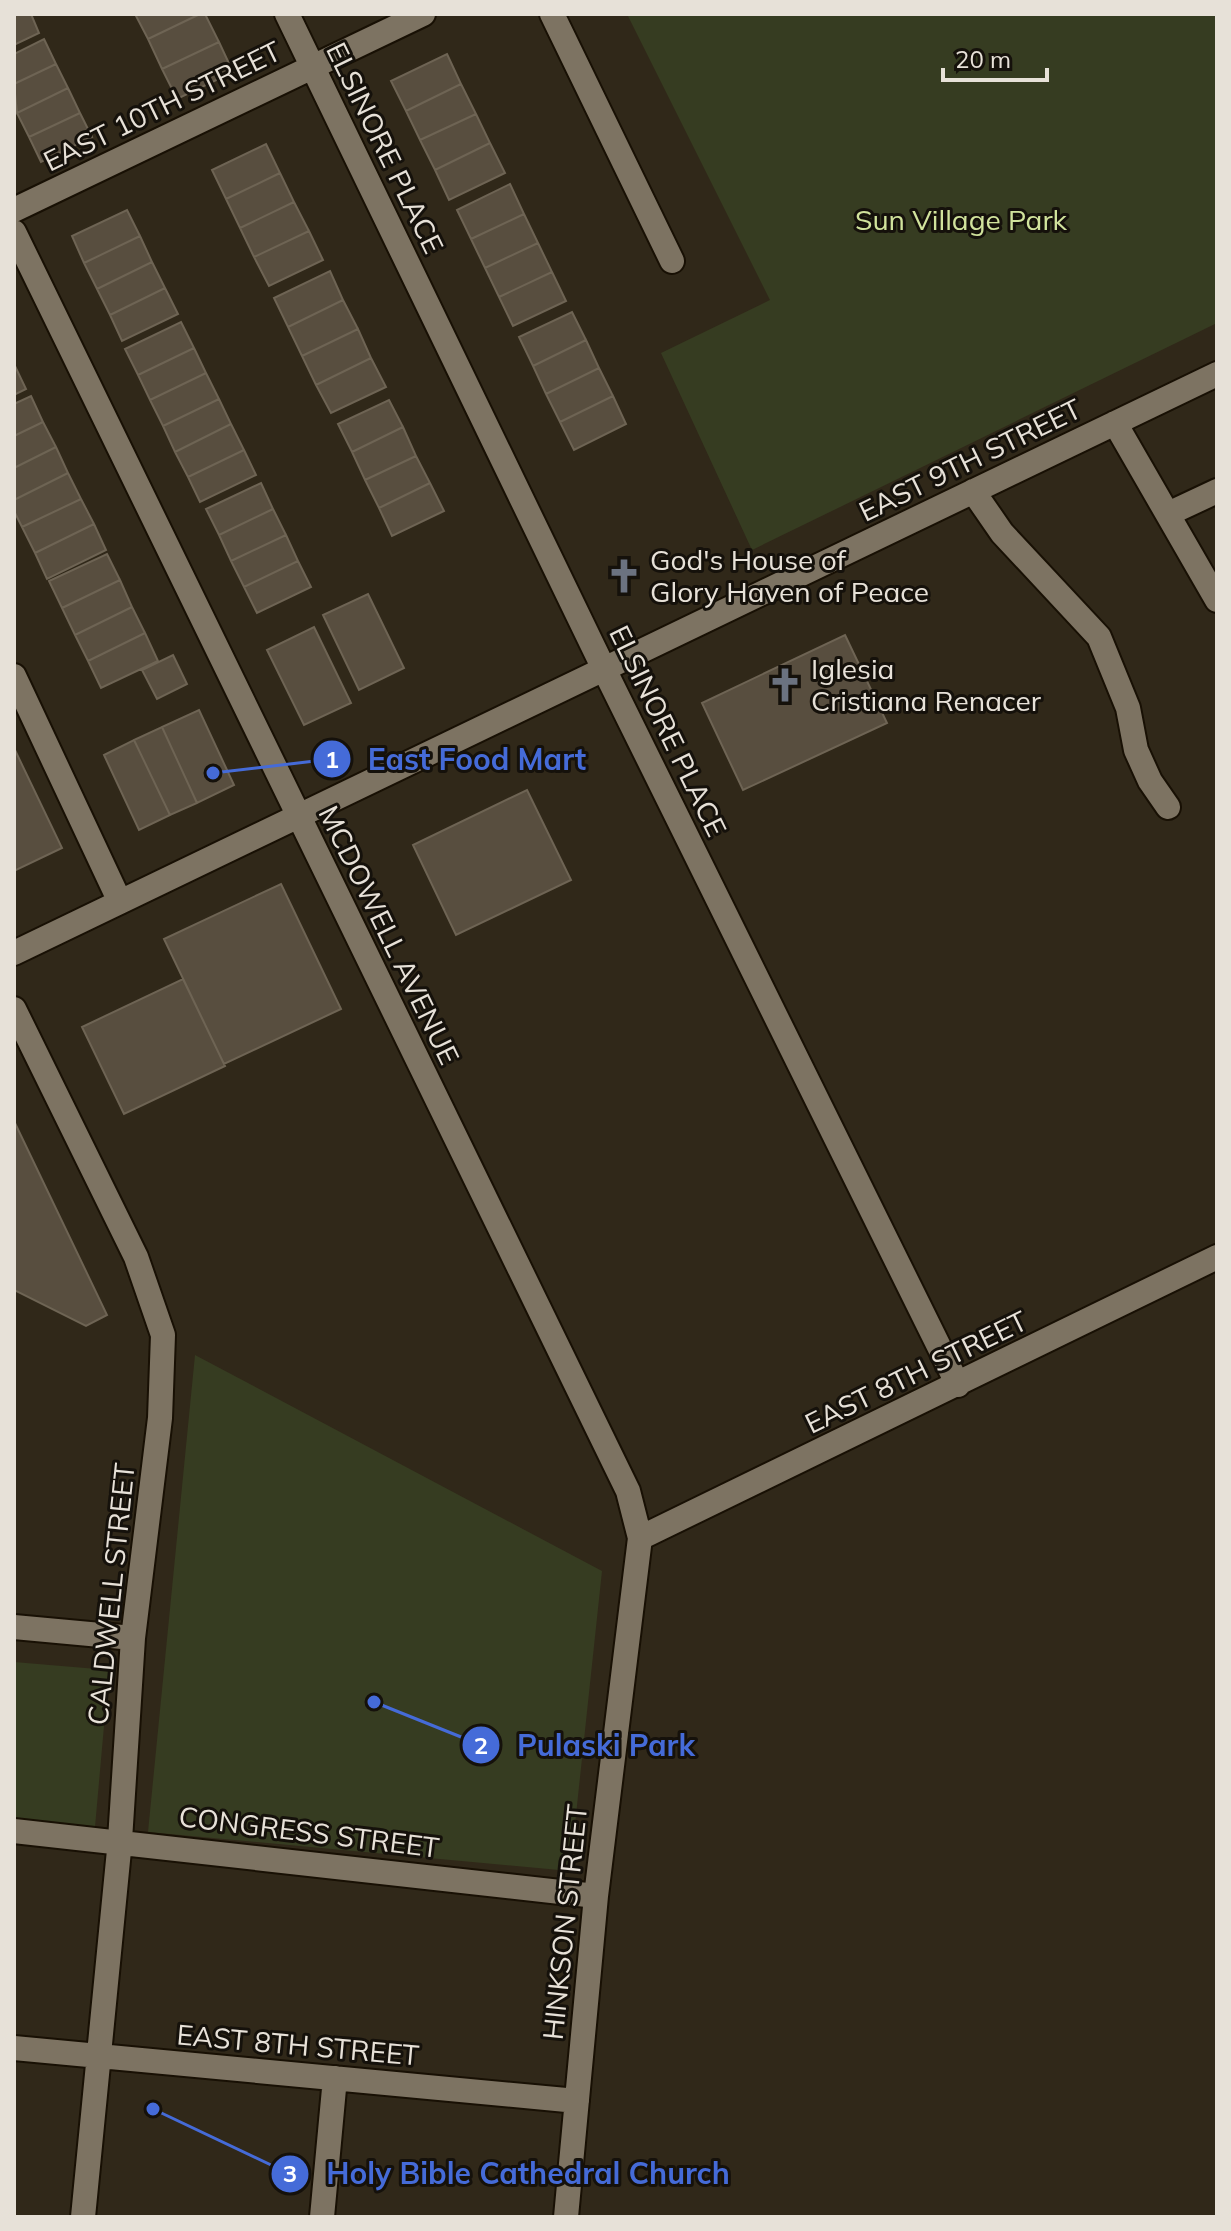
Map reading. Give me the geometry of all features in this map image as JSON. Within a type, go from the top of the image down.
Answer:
[{"type":"street","name":"ELSINORE PLACE","points":[[287,14],[604,669],[958,1385]]},
{"type":"street","name":"EAST 10TH STREET","points":[[14,210],[423,14]]},
{"type":"street","points":[[552,14],[672,261]]},
{"type":"street","name":"MCDOWELL AVENUE","points":[[14,232],[628,1491],[640,1538]]},
{"type":"street","name":"EAST 9TH STREET","points":[[14,953],[1217,374]]},
{"type":"street","points":[[1115,423],[1217,600]]},
{"type":"street","points":[[973,491],[1002,533],[1099,637],[1128,708],[1136,750],[1150,781],[1168,807]]},
{"type":"street","points":[[1168,514],[1217,491]]},
{"type":"street","points":[[14,676],[120,902]]},
{"type":"street","name":"CALDWELL STREET","points":[[14,1009],[136,1257],[163,1335],[160,1418],[133,1638],[120,1840],[83,2217]]},
{"type":"street","name":"EAST 8TH STREET","points":[[640,1538],[1217,1257]]},
{"type":"street","name":"HINKSON STREET","points":[[566,2217],[596,1896],[640,1538]]},
{"type":"street","points":[[14,1627],[133,1638]]},
{"type":"street","name":"CONGRESS STREET","points":[[14,1831],[120,1840],[596,1896]]},
{"type":"street","name":"EAST 8TH STREET","points":[[14,2048],[577,2101]]},
{"type":"street","points":[[322,2217],[335,2078]]},
{"type":"green space","name":"Sun Village Park","points":[[627,14],[1217,14],[1217,323],[752,550],[661,353],[770,300]]},
{"type":"green space","points":[[195,1355],[602,1571],[570,1871],[148,1832]]},
{"type":"green space","points":[[14,1662],[109,1670],[95,1827],[14,1820]]},
{"type":"building","points":[[14,14],[31,14],[39,33],[14,45]]},
{"type":"building","points":[[135,14],[200,14],[148,39]]},
{"type":"building","points":[[205,14],[219,42],[162,69],[148,39]]},
{"type":"building","points":[[44,39],[56,64],[14,84],[14,54]]},
{"type":"building","points":[[219,42],[233,72],[177,99],[162,69]]},
{"type":"building","points":[[447,54],[461,84],[406,111],[391,81]]},
{"type":"building","points":[[56,64],[68,88],[17,113],[14,84]]},
{"type":"building","points":[[461,84],[476,114],[420,140],[406,111]]},
{"type":"building","points":[[68,88],[80,113],[29,137],[17,113]]},
{"type":"building","points":[[80,113],[92,137],[41,162],[29,137]]},
{"type":"building","points":[[476,114],[490,143],[435,170],[420,140]]},
{"type":"building","points":[[490,143],[505,173],[449,200],[435,170]]},
{"type":"building","points":[[266,144],[280,173],[226,199],[212,170]]},
{"type":"building","points":[[280,173],[294,202],[240,228],[226,199]]},
{"type":"building","points":[[510,184],[524,214],[471,239],[457,210]]},
{"type":"building","points":[[294,202],[309,231],[254,257],[240,228]]},
{"type":"building","points":[[127,210],[140,236],[84,263],[72,236]]},
{"type":"building","points":[[524,214],[538,243],[485,268],[471,239]]},
{"type":"building","points":[[309,231],[323,260],[269,286],[254,257]]},
{"type":"building","points":[[140,236],[152,262],[97,289],[84,263]]},
{"type":"building","points":[[538,243],[552,272],[499,297],[485,268]]},
{"type":"building","points":[[152,262],[165,288],[110,315],[97,289]]},
{"type":"building","points":[[330,271],[343,300],[288,327],[274,298]]},
{"type":"building","points":[[552,272],[566,301],[513,326],[499,297]]},
{"type":"building","points":[[165,288],[178,314],[122,341],[110,315]]},
{"type":"building","points":[[343,300],[358,329],[302,356],[288,327]]},
{"type":"building","points":[[572,312],[586,340],[533,366],[519,337]]},
{"type":"building","points":[[181,322],[194,348],[138,375],[125,349]]},
{"type":"building","points":[[358,329],[371,358],[316,385],[302,356]]},
{"type":"building","points":[[586,340],[599,368],[546,394],[533,366]]},
{"type":"building","points":[[194,348],[206,373],[150,400],[138,375]]},
{"type":"building","points":[[371,358],[386,387],[331,413],[316,385]]},
{"type":"building","points":[[14,364],[26,389],[14,395]]},
{"type":"building","points":[[599,368],[613,396],[560,422],[546,394]]},
{"type":"building","points":[[206,373],[219,399],[163,426],[150,400]]},
{"type":"building","points":[[31,396],[43,422],[14,436],[14,404]]},
{"type":"building","points":[[613,396],[626,424],[574,450],[560,422]]},
{"type":"building","points":[[219,399],[231,424],[175,452],[163,426]]},
{"type":"building","points":[[389,400],[403,427],[352,452],[338,424]]},
{"type":"building","points":[[43,422],[56,447],[14,468],[14,436]]},
{"type":"building","points":[[231,424],[244,450],[188,477],[175,452]]},
{"type":"building","points":[[403,427],[416,456],[365,480],[352,452]]},
{"type":"building","points":[[56,447],[68,473],[14,500],[14,468]]},
{"type":"building","points":[[244,450],[256,475],[200,502],[188,477]]},
{"type":"building","points":[[416,456],[430,483],[379,508],[365,480]]},
{"type":"building","points":[[68,473],[81,499],[22,527],[14,511],[14,500]]},
{"type":"building","points":[[261,483],[273,509],[219,535],[206,509]]},
{"type":"building","points":[[430,483],[444,511],[392,536],[379,508]]},
{"type":"building","points":[[81,499],[94,524],[35,553],[22,527]]},
{"type":"building","points":[[273,509],[286,535],[231,561],[219,535]]},
{"type":"building","points":[[94,524],[106,550],[47,579],[35,553]]},
{"type":"building","points":[[286,535],[298,561],[244,587],[231,561]]},
{"type":"building","points":[[107,554],[120,580],[62,608],[49,581]]},
{"type":"building","points":[[298,561],[311,587],[257,613],[244,587]]},
{"type":"building","points":[[120,580],[132,607],[75,635],[62,608]]},
{"type":"building","points":[[368,594],[404,668],[359,690],[323,615]]},
{"type":"building","points":[[132,607],[145,633],[88,661],[75,635]]},
{"type":"building","points":[[314,627],[351,703],[304,725],[267,650]]},
{"type":"building","points":[[145,633],[158,661],[101,688],[88,661]]},
{"type":"building","points":[[845,635],[887,723],[743,790],[702,703]]},
{"type":"building","points":[[173,655],[187,684],[157,699],[142,670]]},
{"type":"building","points":[[199,710],[234,785],[197,803],[162,727]]},
{"type":"building","points":[[162,727],[197,803],[170,815],[134,740]]},
{"type":"building","points":[[134,740],[170,815],[139,830],[104,755]]},
{"type":"building","points":[[14,748],[62,848],[14,871]]},
{"type":"building","points":[[527,790],[571,880],[456,935],[413,845]]},
{"type":"building","points":[[281,884],[341,1009],[224,1064],[164,939]]},
{"type":"building","points":[[183,979],[225,1066],[124,1114],[82,1027]]},
{"type":"building","points":[[14,1121],[107,1315],[86,1326],[14,1290]]},
{"type":"place","name":"God's House of Glory Haven of Peace","points":[[624,576]]},
{"type":"place","name":"Iglesia Cristiana Renacer","points":[[785,685]]},
{"type":"place","name":"East Food Mart","points":[[213,773]]},
{"type":"place","name":"Pulaski Park","points":[[374,1702]]},
{"type":"place","name":"Holy Bible Cathedral Church","points":[[153,2109]]}]
